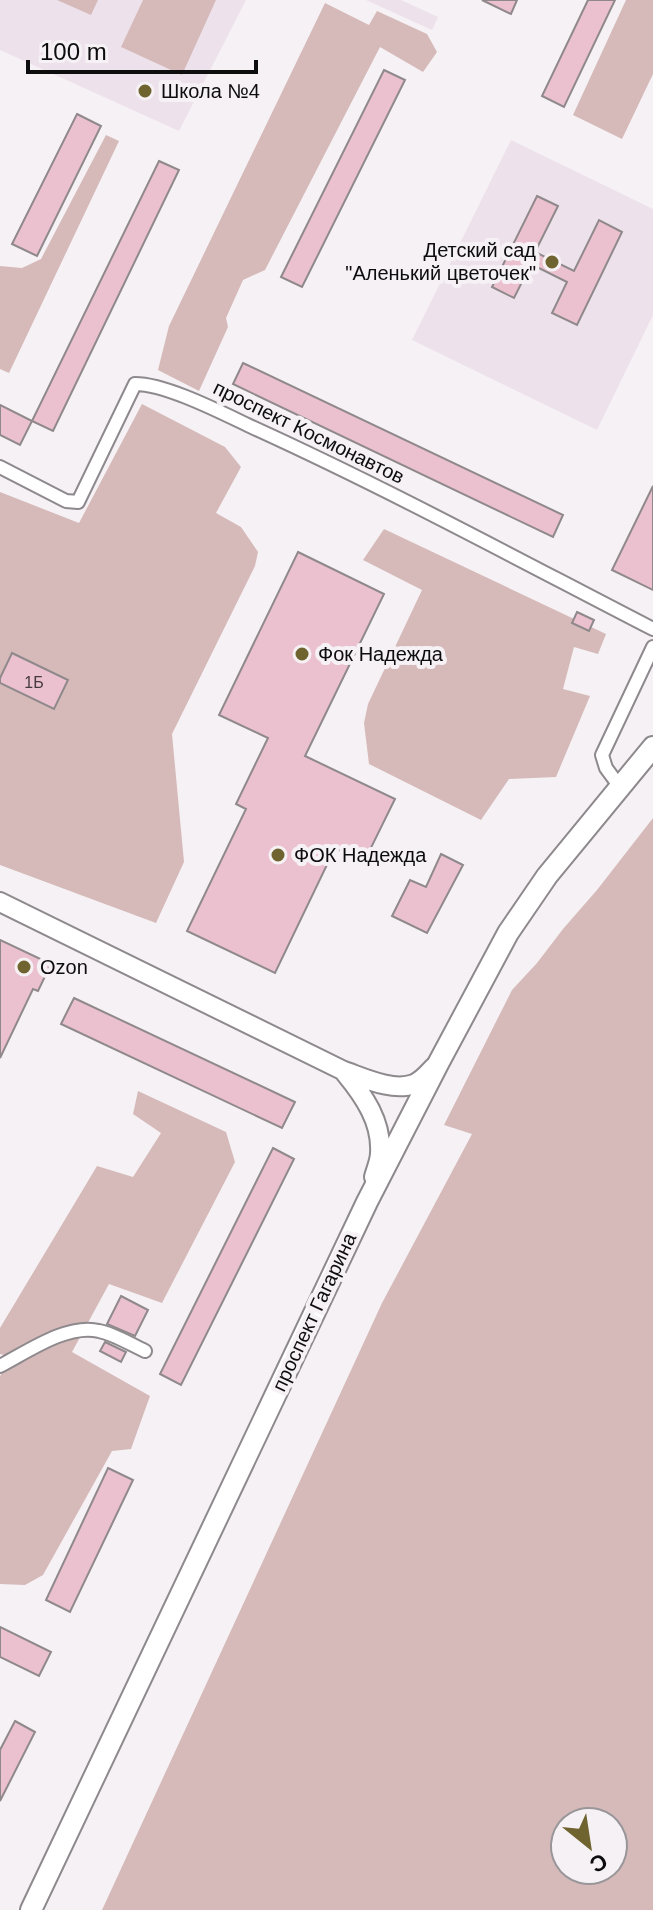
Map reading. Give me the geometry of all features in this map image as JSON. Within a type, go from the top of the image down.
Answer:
[{"type":"main road","name":"проспект Гагарина","points":[[31,1910],[367,1202],[439,1062],[508,933],[547,876],[653,747]]},
{"type":"main road","points":[[0,902],[344,1071],[393,1086],[413,1085],[439,1062]]},
{"type":"main road","points":[[344,1071],[359,1089],[378,1129],[381,1155],[367,1202]]},
{"type":"street","name":"проспект Космонавтов","points":[[0,467],[66,501],[78,502],[135,384],[146,384],[202,404],[309,453],[653,629]]},
{"type":"street","points":[[620,787],[606,768],[602,755],[653,647]]},
{"type":"street","points":[[0,1366],[74,1330],[98,1330],[145,1351]]},
{"type":"shaded area","name":"Школа №4","points":[[0,0],[246,0],[179,131],[0,50]]},
{"type":"shaded area","points":[[57,0],[98,0],[91,15]]},
{"type":"shaded area","points":[[143,0],[216,0],[182,75],[121,47]]},
{"type":"shaded area","points":[[366,0],[401,0],[438,17],[432,30]]},
{"type":"shaded area","points":[[626,0],[653,0],[653,74],[622,139],[573,115]]},
{"type":"shaded area","points":[[325,3],[369,25],[377,11],[427,34],[437,52],[423,72],[380,47],[265,270],[243,280],[226,318],[228,327],[199,391],[158,370],[169,326]]},
{"type":"shaded area","points":[[106,135],[119,141],[9,373],[0,369],[0,266],[22,268],[41,259]]},
{"type":"shaded area","name":"Детский сад \"Аленький цветочек\"","points":[[511,140],[653,209],[653,315],[597,430],[412,340]]},
{"type":"shaded area","points":[[142,404],[225,447],[241,467],[216,513],[241,527],[258,552],[255,566],[172,734],[184,862],[156,923],[0,865],[0,492],[79,523]]},
{"type":"shaded area","points":[[384,529],[606,634],[598,654],[574,647],[563,689],[590,696],[556,777],[509,779],[481,820],[369,764],[364,723],[368,704],[422,590],[363,560]]},
{"type":"shaded area","points":[[653,818],[653,1910],[102,1910],[382,1303],[472,1134],[444,1125],[512,990]]},
{"type":"shaded area","points":[[138,1091],[226,1132],[235,1162],[162,1303],[109,1284],[72,1352],[150,1396],[131,1449],[112,1451],[43,1575],[25,1585],[0,1584],[0,1376],[12,1357],[0,1354],[0,1328],[97,1166],[133,1177],[161,1133],[133,1114]]},
{"type":"building","points":[[482,0],[517,0],[511,14]]},
{"type":"building","points":[[588,0],[615,0],[564,107],[542,96]]},
{"type":"building","points":[[384,70],[405,80],[302,287],[281,277]]},
{"type":"building","points":[[77,114],[101,126],[37,256],[12,244]]},
{"type":"building","points":[[159,161],[179,170],[53,431],[32,421]]},
{"type":"building","points":[[537,196],[558,206],[535,252],[574,271],[599,220],[622,232],[577,325],[552,313],[567,282],[531,264],[514,298],[492,287]]},
{"type":"building","points":[[243,363],[563,515],[553,537],[233,384]]},
{"type":"building","points":[[0,405],[32,421],[20,445],[0,435]]},
{"type":"building","points":[[653,486],[653,590],[612,570]]},
{"type":"building","points":[[298,552],[384,594],[305,756],[395,799],[364,862],[335,848],[275,973],[187,931],[246,809],[236,804],[268,738],[219,715]]},
{"type":"building","points":[[577,612],[594,620],[589,631],[572,623]]},
{"type":"building","points":[[12,653],[68,680],[54,709],[0,683]]},
{"type":"building","points":[[441,854],[463,865],[427,933],[392,916],[410,880],[426,887]]},
{"type":"building","points":[[0,940],[51,964],[38,991],[33,989],[0,1058]]},
{"type":"building","points":[[74,998],[295,1102],[282,1128],[61,1024]]},
{"type":"building","points":[[273,1148],[294,1159],[181,1385],[160,1374]]},
{"type":"building","points":[[121,1296],[148,1310],[135,1336],[107,1324]]},
{"type":"building","points":[[105,1342],[126,1352],[121,1362],[100,1351]]},
{"type":"building","points":[[108,1468],[133,1480],[70,1612],[46,1600]]},
{"type":"building","points":[[0,1627],[51,1652],[39,1676],[0,1657]]},
{"type":"building","points":[[15,1721],[35,1732],[0,1801],[0,1750]]},
{"type":"place","name":"Школа №4","points":[[145,91]]},
{"type":"place","name":"Детский сад \"Аленький цветочек\"","points":[[552,262]]},
{"type":"place","name":"Фок Надежда","points":[[302,654]]},
{"type":"place","name":"ФОК Надежда","points":[[278,855]]},
{"type":"place","name":"Ozon","points":[[24,967]]}]
